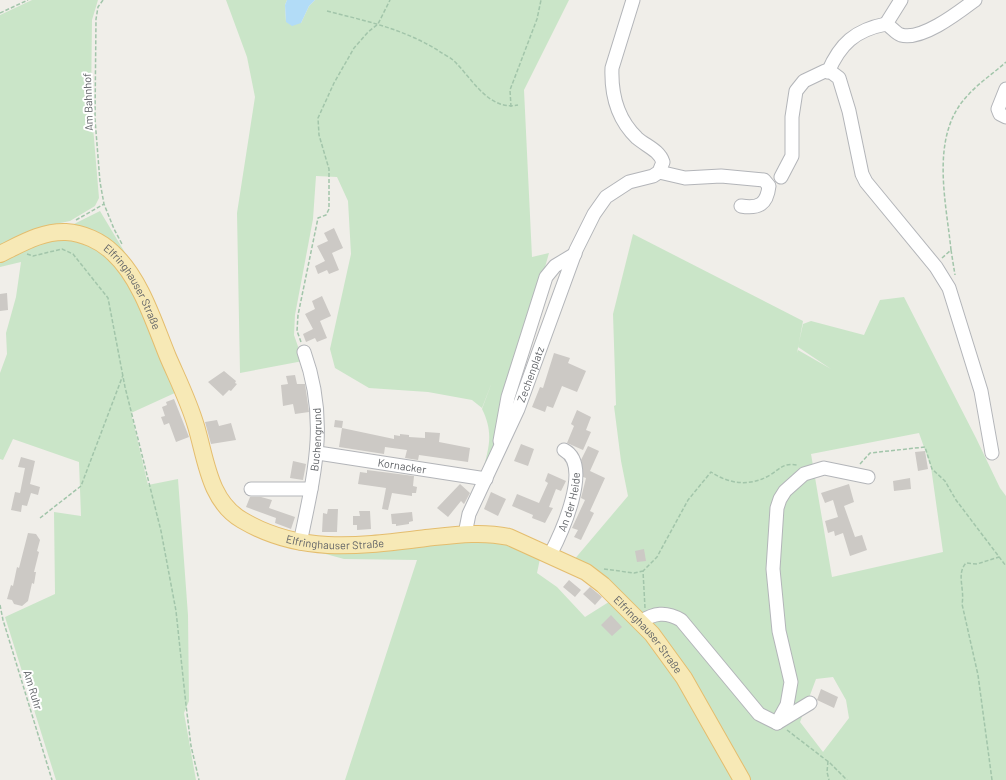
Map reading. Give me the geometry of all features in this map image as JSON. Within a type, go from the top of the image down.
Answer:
[{"type":"main road","name":"Elfringhauser Straße","points":[[0,254],[38,236],[65,232],[91,238],[113,252],[137,286],[183,391],[193,416],[218,498],[226,509],[242,521],[282,539],[324,546],[465,534],[488,534],[509,537],[586,572],[643,620],[684,678],[742,780]]},
{"type":"street","points":[[633,0],[612,68],[611,79],[615,103],[623,121],[637,138],[660,155],[663,162],[659,172],[685,178],[721,176],[765,182],[781,177],[796,175]]},
{"type":"street","points":[[781,177],[792,156],[792,116],[796,91],[804,81],[828,72],[836,53],[847,41],[886,24],[901,0]]},
{"type":"street","points":[[886,24],[896,32],[910,36],[938,24],[975,0]]},
{"type":"street","points":[[828,72],[839,78],[849,111],[862,174],[866,182],[943,275],[949,288],[981,391],[992,453]]},
{"type":"street","points":[[1006,89],[998,109],[1000,114],[1006,117]]},
{"type":"street","name":"Zechenplatz","points":[[465,534],[470,514],[518,409],[576,252],[594,214],[606,197],[620,187],[629,182],[653,176],[659,172]]},
{"type":"street","points":[[741,206],[754,207],[761,204],[768,197],[769,186],[765,182]]},
{"type":"street","points":[[500,450],[502,420],[508,397],[546,276],[555,266],[576,252]]},
{"type":"street","name":"Buchengrund","points":[[300,543],[318,452],[318,419],[310,368],[304,352]]},
{"type":"street","name":"An der Heide","points":[[550,555],[563,530],[568,514],[576,472],[575,463],[570,453],[564,450]]},
{"type":"street","name":"Kornacker","points":[[318,452],[486,479]]},
{"type":"street","points":[[776,723],[787,704],[791,682],[779,631],[773,569],[777,508],[784,491],[804,474],[813,470],[824,468],[868,477]]},
{"type":"street","points":[[251,490],[311,489]]},
{"type":"street","points":[[643,620],[652,614],[667,613],[681,620],[759,714],[776,723]]},
{"type":"street","points":[[776,723],[810,703]]},
{"type":"path","points":[[0,13],[28,0]]},
{"type":"path","name":"Am Bahnhof","points":[[103,0],[98,7],[96,19],[96,126],[104,204],[114,230],[123,246]]},
{"type":"path","points":[[304,352],[297,331],[298,314],[318,218],[326,215],[329,209],[329,169],[319,134],[318,118],[334,83],[354,48],[368,32],[378,24],[390,0]]},
{"type":"path","points":[[511,107],[510,90],[537,19],[541,0]]},
{"type":"path","points":[[328,11],[378,24],[419,38],[454,61],[480,92],[501,105],[511,107],[518,105]]},
{"type":"path","points":[[934,264],[951,250],[943,161],[944,144],[951,121],[968,94],[1006,62]]},
{"type":"path","points":[[76,220],[104,204]]},
{"type":"path","points":[[20,245],[27,255],[33,256],[62,249],[73,254],[108,298],[114,334],[124,374],[125,387],[135,422],[176,611],[191,746],[198,780]]},
{"type":"path","points":[[40,518],[81,486],[124,374]]},
{"type":"path","points":[[852,474],[870,453],[925,447],[932,470],[945,481],[956,500],[1006,566]]},
{"type":"path","points":[[586,572],[592,568],[634,573],[643,571],[657,557],[688,500],[711,472],[723,480],[747,483],[769,476],[786,464],[810,467],[813,470]]},
{"type":"path","points":[[992,780],[978,676],[962,604],[964,593],[961,575],[962,567],[966,563],[977,564],[999,557]]},
{"type":"path","points":[[643,571],[643,620]]},
{"type":"path","name":"Am Ruhr","points":[[0,605],[3,620],[52,780]]},
{"type":"path","points":[[776,723],[791,732],[828,762],[847,780]]},
{"type":"path","points":[[828,762],[827,772],[829,780]]},
{"type":"green space","points":[[32,0],[98,0],[92,20],[91,103],[99,198],[95,206],[70,221],[41,227],[0,245],[0,15]]},
{"type":"green space","points":[[226,0],[287,0],[285,5],[286,22],[301,23],[309,6],[315,0],[569,0],[524,90],[532,257],[549,253],[493,451],[482,473],[487,456],[489,433],[486,418],[482,409],[492,382],[482,408],[472,400],[428,392],[369,388],[335,368],[330,349],[351,254],[348,201],[337,177],[316,176],[313,219],[295,315],[294,335],[303,361],[240,373],[237,213],[255,97],[247,57]]},
{"type":"green space","points":[[100,211],[127,256],[70,226]]},
{"type":"green space","points":[[633,234],[803,321],[799,343],[803,324],[811,321],[864,335],[880,300],[904,297],[1000,488],[1006,496],[1006,780],[746,780],[687,675],[573,561],[628,496],[621,461],[614,406],[616,405],[613,314]],"holes":[[[798,347],[831,369],[798,350],[797,353]],[[919,433],[931,467],[943,552],[832,577],[811,454]],[[833,677],[846,700],[849,718],[823,752],[800,722],[816,679]]]},
{"type":"green space","points":[[60,239],[87,243],[110,260],[134,294],[154,334],[177,392],[131,413],[148,485],[178,479],[188,615],[189,701],[184,713],[196,780],[56,780],[5,617],[55,594],[54,512],[81,516],[79,462],[13,439],[3,460],[0,459],[0,373],[7,354],[6,333],[16,297],[21,262],[0,267],[0,260],[34,245]]},
{"type":"green space","points":[[498,540],[541,554],[537,573],[557,587],[585,617],[612,600],[662,654],[736,780],[345,780],[417,560],[344,559],[311,550]]},
{"type":"water","points":[[287,0],[315,0],[309,6],[301,23],[292,26],[286,22],[285,5]]},
{"type":"building","points":[[334,228],[343,248],[332,253],[339,270],[329,274],[327,270],[318,274],[315,266],[325,261],[317,246],[328,241],[324,233]]},
{"type":"building","points":[[7,293],[8,310],[0,311],[0,294]]},
{"type":"building","points":[[322,296],[331,316],[320,321],[327,338],[317,342],[315,338],[306,342],[303,334],[313,329],[305,314],[315,309],[312,301]]},
{"type":"building","points":[[554,353],[570,358],[568,363],[586,371],[577,392],[562,386],[553,408],[547,406],[545,412],[532,407],[540,387],[543,388]]},
{"type":"building","points":[[224,371],[236,381],[235,383],[237,384],[231,391],[229,390],[223,396],[208,382]]},
{"type":"building","points":[[295,375],[297,384],[305,384],[309,412],[295,414],[293,404],[283,406],[281,385],[288,384],[286,376]]},
{"type":"building","points":[[174,399],[189,437],[176,442],[169,423],[164,425],[161,417],[165,416],[162,407],[167,405],[166,402]]},
{"type":"building","points":[[577,410],[591,417],[586,430],[591,432],[583,450],[567,443],[574,426],[571,424]]},
{"type":"building","points":[[217,420],[219,426],[231,423],[236,440],[211,444],[205,422]]},
{"type":"building","points":[[335,420],[343,421],[342,428],[334,427]]},
{"type":"building","points":[[342,428],[394,439],[394,435],[400,436],[400,434],[409,435],[409,437],[425,438],[425,432],[440,433],[439,442],[470,448],[468,462],[419,455],[418,460],[405,458],[407,450],[385,447],[384,454],[339,447]]},
{"type":"building","points":[[521,444],[534,449],[528,466],[514,461]]},
{"type":"building","points":[[588,446],[599,451],[590,471],[605,478],[590,511],[594,513],[581,540],[574,537],[578,530],[572,528],[585,500],[581,498],[586,478],[583,477],[581,460]]},
{"type":"building","points":[[925,451],[928,469],[918,471],[915,452]]},
{"type":"building","points":[[21,457],[35,461],[30,484],[40,487],[38,495],[31,493],[27,506],[22,505],[21,512],[11,510],[15,492],[20,493],[25,468],[18,467]]},
{"type":"building","points":[[293,461],[306,464],[303,480],[290,478]]},
{"type":"building","points":[[367,470],[414,476],[413,486],[417,487],[416,493],[412,493],[412,496],[392,493],[388,510],[382,509],[386,488],[358,484],[360,472],[367,473]]},
{"type":"building","points":[[548,473],[566,481],[561,491],[556,489],[549,507],[553,508],[545,523],[532,518],[533,515],[512,506],[517,494],[539,503],[548,483],[545,481]]},
{"type":"building","points":[[910,478],[911,489],[894,491],[893,481]]},
{"type":"building","points":[[460,484],[470,493],[464,504],[461,501],[448,517],[437,508]]},
{"type":"building","points":[[849,484],[854,502],[844,506],[855,537],[862,535],[867,550],[850,556],[843,533],[835,536],[834,531],[828,533],[825,521],[838,517],[833,500],[825,503],[821,493]]},
{"type":"building","points":[[491,492],[506,499],[498,516],[484,509]]},
{"type":"building","points":[[250,497],[261,497],[272,500],[269,508],[295,517],[291,529],[275,523],[276,518],[246,507]]},
{"type":"building","points":[[328,509],[338,509],[337,532],[322,532],[323,513],[327,514]]},
{"type":"building","points":[[359,511],[370,511],[371,529],[357,530],[357,525],[353,525],[353,516],[360,516]]},
{"type":"building","points":[[412,512],[413,521],[409,522],[409,524],[396,526],[396,524],[392,524],[391,514]]},
{"type":"building","points":[[28,533],[36,534],[40,540],[37,551],[39,552],[34,572],[36,572],[34,584],[32,583],[28,601],[22,606],[14,604],[12,600],[7,599],[11,585],[13,586],[17,567],[19,568]]},
{"type":"building","points":[[644,549],[646,561],[637,562],[635,551]]},
{"type":"building","points":[[569,580],[581,590],[575,597],[563,587]]},
{"type":"building","points":[[590,587],[602,597],[595,605],[583,594]]},
{"type":"building","points":[[611,615],[622,627],[612,636],[601,625]]},
{"type":"building","points":[[821,689],[838,697],[834,708],[817,700]]}]
